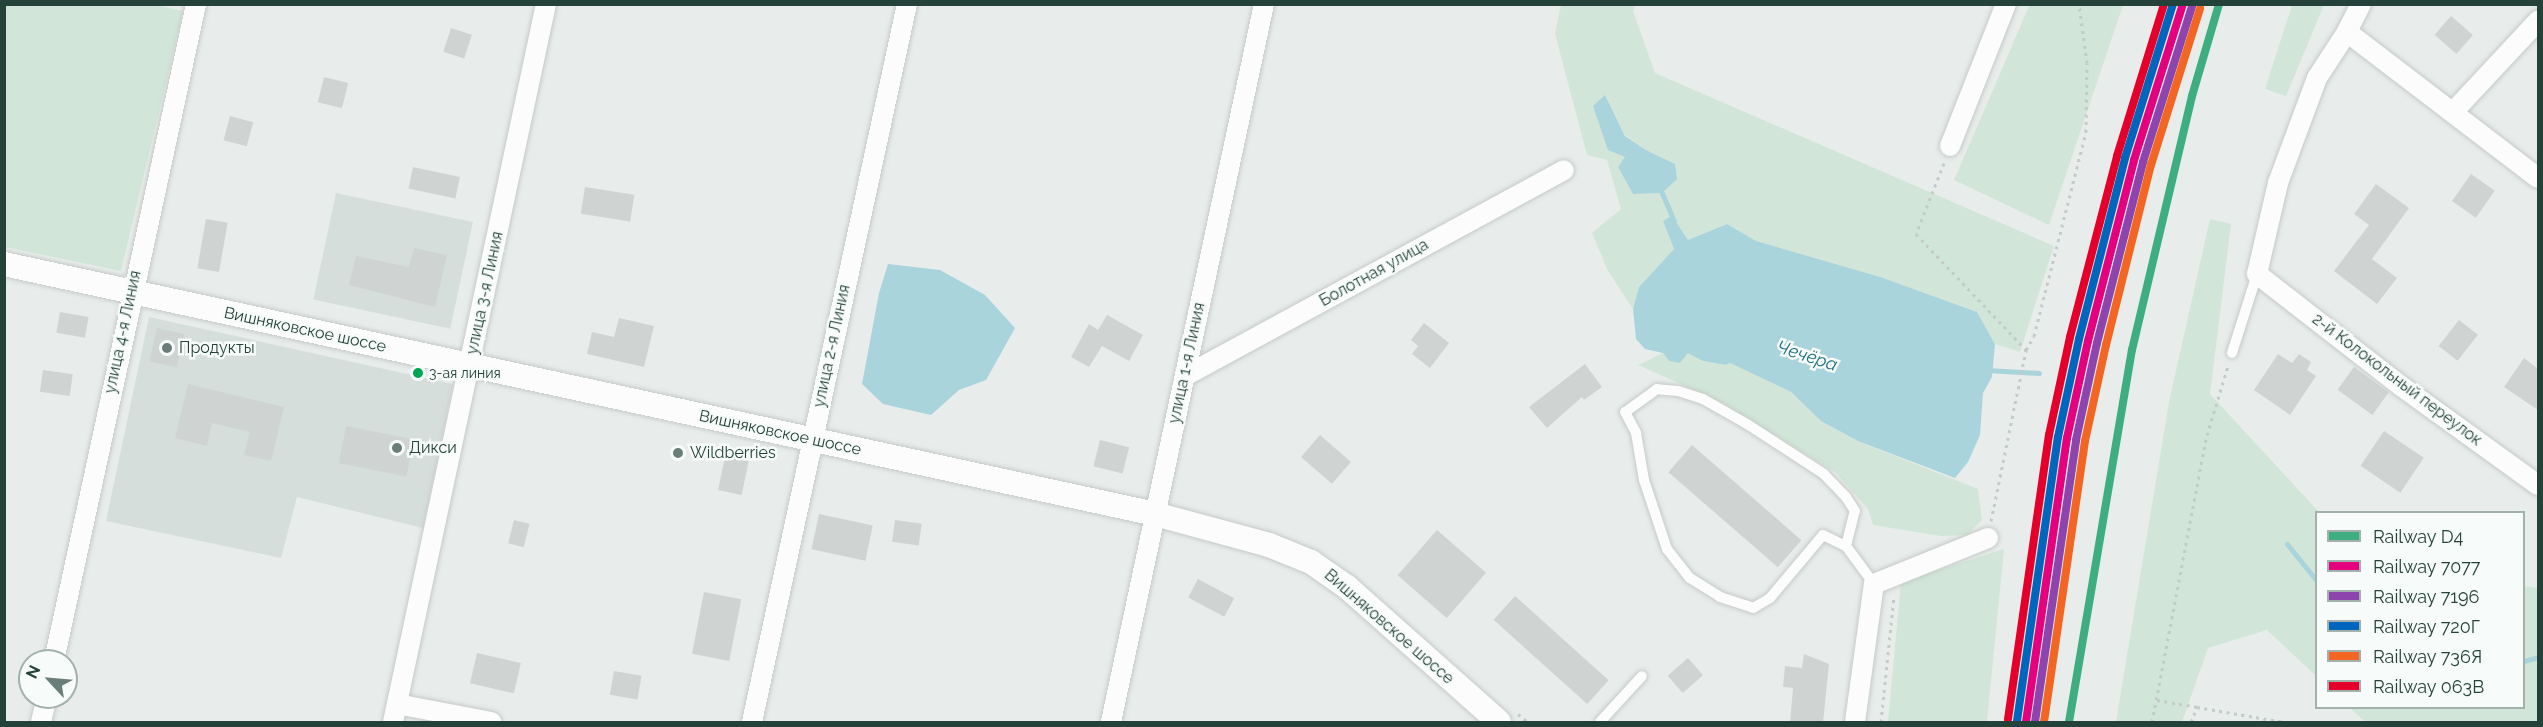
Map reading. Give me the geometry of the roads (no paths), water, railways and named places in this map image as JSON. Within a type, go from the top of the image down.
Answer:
[{"type":"street","name":"улица 4-я Линия","points":[[57,649],[196,4]]},
{"type":"street","name":"улица 3-я Линия","points":[[395,713],[546,4]]},
{"type":"street","name":"улица 2-я Линия","points":[[752,723],[811,440],[907,4]]},
{"type":"street","name":"улица 1-я Линия","points":[[1111,723],[1264,4]]},
{"type":"street","points":[[1950,146],[2006,4]]},
{"type":"street","points":[[2257,274],[2278,183],[2317,78],[2347,32],[2361,4]]},
{"type":"street","points":[[2453,112],[2538,21]]},
{"type":"street","points":[[2347,32],[2538,178]]},
{"type":"street","name":"Болотная улица","points":[[1185,376],[1563,170]]},
{"type":"street","name":"Вишняковское шоссе","points":[[4,264],[1155,514],[1269,544],[1311,562],[1347,587],[1499,723]]},
{"type":"street","name":"2-й Колокольный переулок","points":[[2257,274],[2400,386],[2538,485]]},
{"type":"street","points":[[1855,723],[1874,584],[1988,538]]},
{"type":"street","points":[[395,713],[491,723]]},
{"type":"lane","points":[[2232,353],[2257,274]]},
{"type":"lane","points":[[1846,546],[1855,511],[1846,497],[1824,474],[1747,424],[1703,399],[1678,391],[1657,390],[1624,412],[1636,433],[1644,480],[1667,549],[1690,578],[1720,597],[1753,608],[1770,598],[1823,535],[1846,546],[1874,584]]},
{"type":"lane","points":[[1600,723],[1642,676]]},
{"type":"water","points":[[1605,95],[1625,136],[1646,150],[1675,164],[1677,179],[1662,193],[1633,194],[1618,167],[1625,157],[1608,150],[1593,106]]},
{"type":"water","points":[[1672,216],[1688,240],[1727,224],[1756,241],[1880,277],[1977,312],[1995,344],[1992,377],[1983,393],[1980,435],[1968,462],[1955,478],[1858,441],[1821,421],[1791,392],[1730,363],[1726,365],[1703,361],[1688,353],[1680,363],[1669,361],[1663,353],[1645,349],[1636,339],[1633,309],[1639,287],[1674,249],[1663,221]]},
{"type":"water","points":[[888,264],[940,270],[985,295],[1015,328],[986,380],[959,390],[931,415],[883,404],[862,384],[879,293]]},
{"type":"waterway","name":"Чечёра","points":[[1662,193],[1674,221]]},
{"type":"waterway","name":"Чечёра","points":[[1987,370],[2039,373]]},
{"type":"waterway","name":"Чечёра","points":[[2287,544],[2315,579]]},
{"type":"waterway","name":"Чечёра","points":[[2525,661],[2538,657]]},
{"type":"rail line","name":"063В","points":[[2008,719],[2049,435],[2070,337],[2117,156],[2164,4]]},
{"type":"rail line","name":"720Г","points":[[2017,721],[2058,437],[2079,339],[2125,158],[2173,4]]},
{"type":"rail line","name":"7077","points":[[2026,722],[2067,438],[2088,341],[2134,160],[2183,4]]},
{"type":"rail line","name":"D4","points":[[2069,722],[2132,350],[2192,96],[2219,4]]},
{"type":"rail line","name":"7196","points":[[2035,722],[2076,440],[2097,343],[2143,162],[2192,7]]},
{"type":"rail line","name":"736Я","points":[[2044,722],[2085,441],[2106,345],[2151,165],[2200,9]]},
{"type":"place","name":"Продукты","points":[[167,348]]},
{"type":"place","name":"3-ая линия","points":[[418,373]]},
{"type":"place","name":"Дикси","points":[[397,448]]},
{"type":"place","name":"Wildberries","points":[[678,453]]}]
